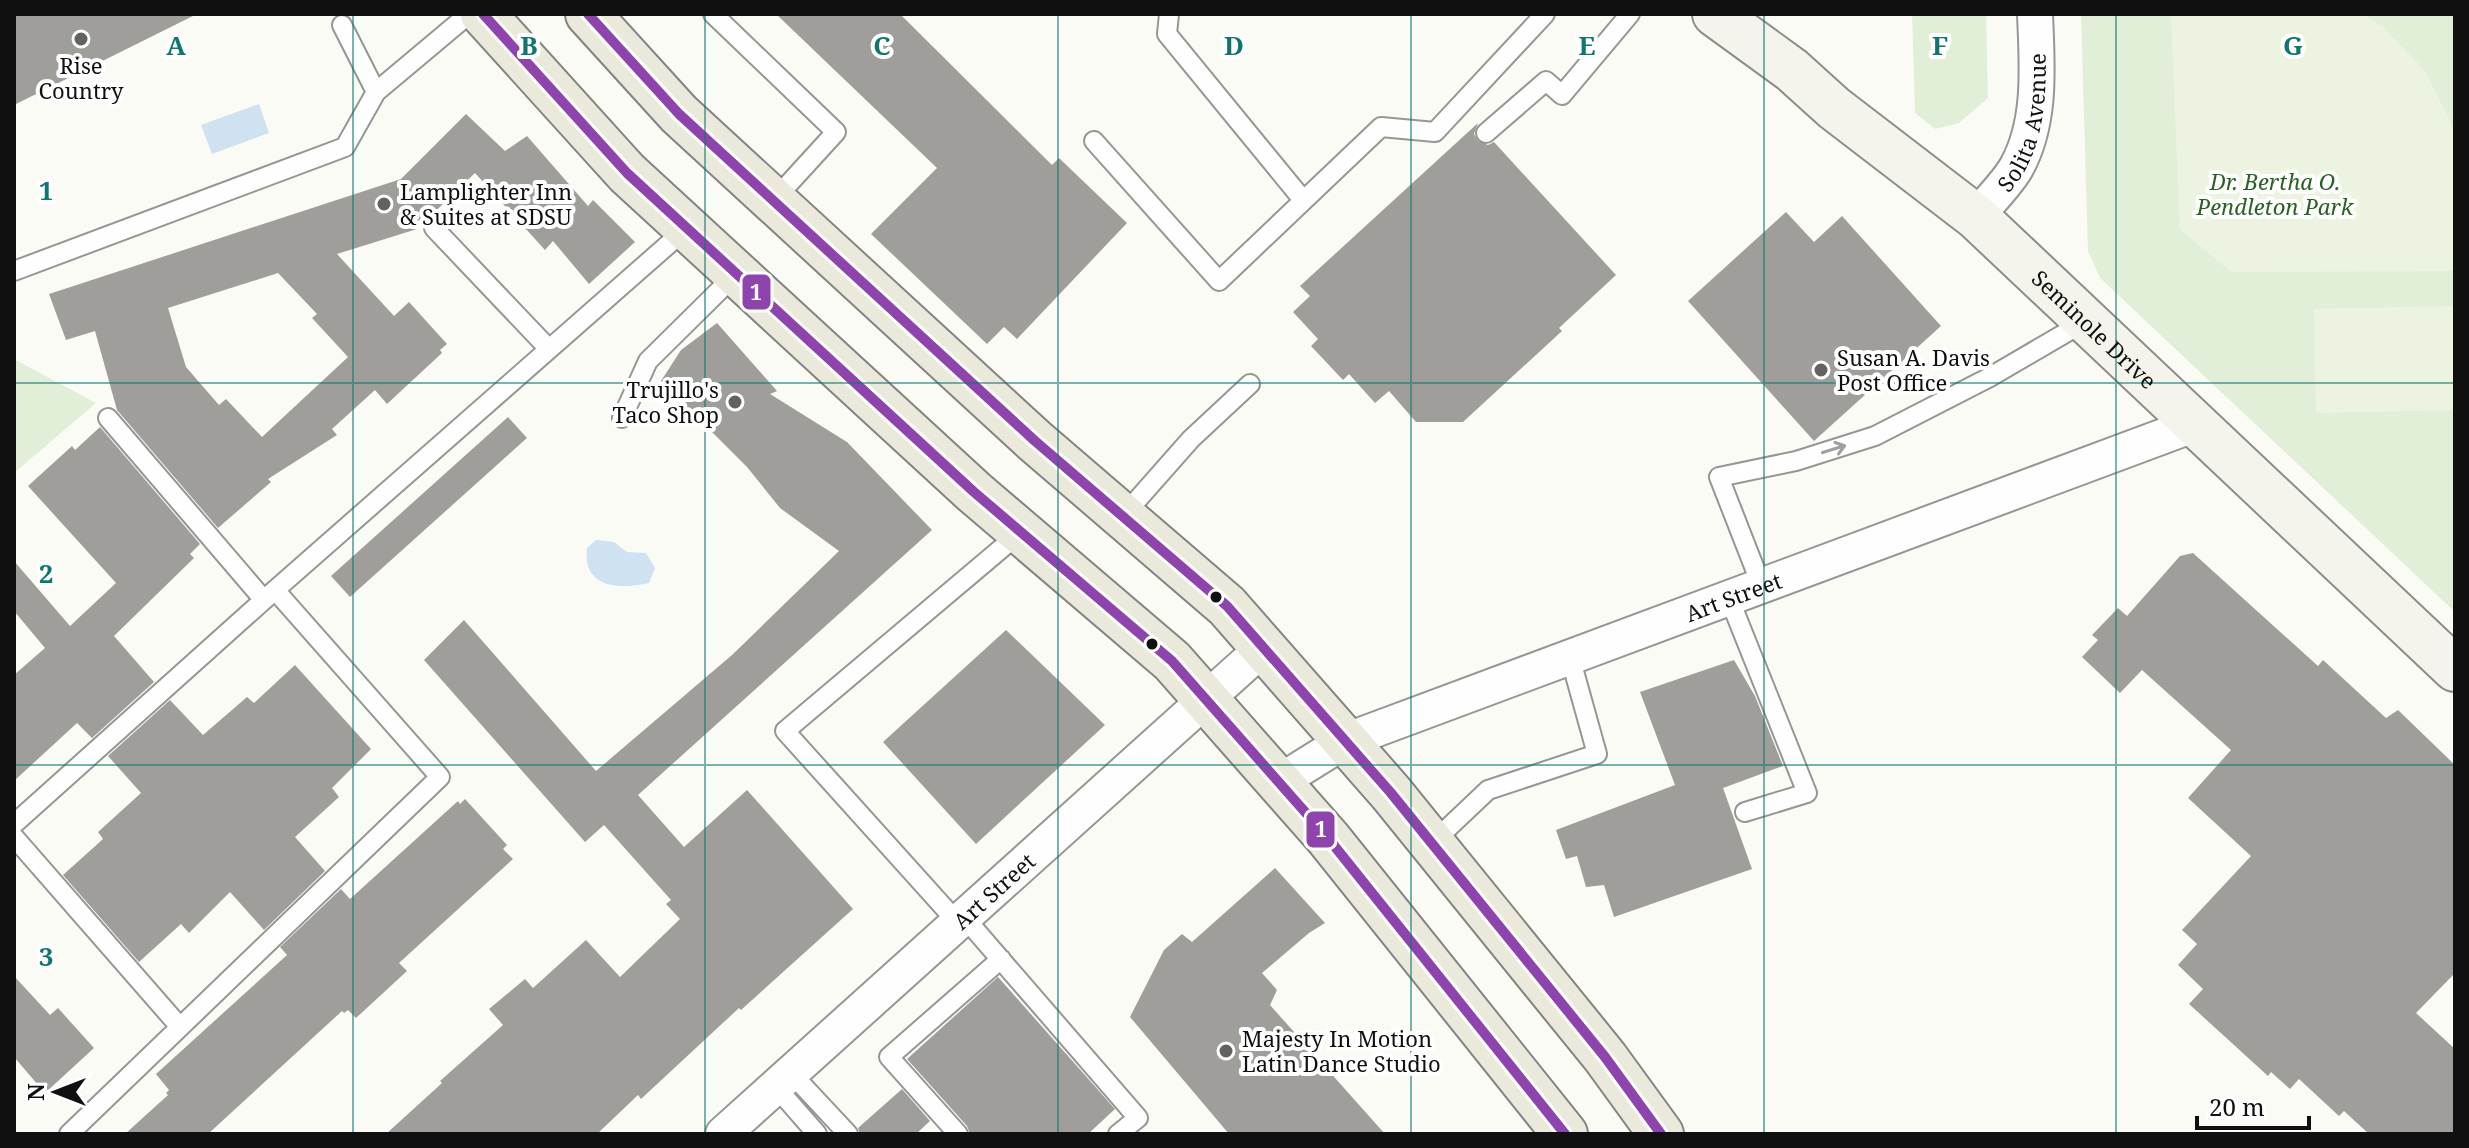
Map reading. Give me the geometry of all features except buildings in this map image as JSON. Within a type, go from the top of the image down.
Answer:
[{"type":"main road","points":[[483,14],[627,173],[1021,532],[1172,661],[1328,838],[1565,1134]]},
{"type":"main road","points":[[588,14],[679,114],[1035,441],[1227,606],[1345,741],[1605,1057],[1646,1128]]},
{"type":"street","name":"Solita Avenue","points":[[1976,217],[2015,169],[2030,133],[2037,88],[2035,14]]},
{"type":"street","name":"Seminole Drive","points":[[1726,17],[1834,108],[1976,217],[2455,669]]},
{"type":"street","name":"Art Street","points":[[1279,782],[1345,741],[2196,424]]},
{"type":"street","name":"Art Street","points":[[723,1134],[1263,648]]},
{"type":"lane","points":[[14,271],[345,147],[376,92],[469,14]]},
{"type":"lane","points":[[713,14],[836,132],[773,201]]},
{"type":"lane","points":[[1169,14],[1167,34],[1303,200]]},
{"type":"lane","points":[[1094,141],[1219,281],[1381,127],[1435,132],[1545,14]]},
{"type":"lane","points":[[1486,133],[1546,81],[1562,95],[1630,14]]},
{"type":"lane","points":[[342,25],[376,92]]},
{"type":"lane","points":[[434,228],[549,349]]},
{"type":"lane","points":[[14,824],[687,228]]},
{"type":"lane","points":[[622,418],[648,361],[736,274]]},
{"type":"lane","points":[[1762,587],[1719,477],[1796,461],[1875,436],[1990,377],[2086,321]]},
{"type":"lane","points":[[1123,516],[1191,439],[1250,384]]},
{"type":"lane","points":[[69,1134],[440,777],[108,418]]},
{"type":"lane","points":[[1021,532],[785,731],[1001,959],[1138,1118],[1118,1134]]},
{"type":"lane","points":[[1729,598],[1807,793],[1745,812]]},
{"type":"lane","points":[[1431,844],[1488,790],[1597,754],[1570,657]]},
{"type":"lane","points":[[14,837],[180,1027]]},
{"type":"lane","points":[[958,1134],[889,1057],[1001,959]]},
{"type":"lane","points":[[784,1080],[817,1134]]},
{"type":"lane","points":[[784,1080],[848,1134]]},
{"type":"green space","points":[[1912,14],[1986,14],[1988,98],[1959,123],[1935,129],[1915,113]]},
{"type":"green space","name":"Dr. Bertha O. Pendleton Park","points":[[2081,14],[2455,14],[2455,612],[2100,278],[2088,251]]},
{"type":"green space","points":[[2171,14],[2362,14],[2382,26],[2425,71],[2455,132],[2455,271],[2231,272],[2180,229]]},
{"type":"green space","points":[[2455,306],[2455,410],[2316,413],[2314,309]]},
{"type":"green space","points":[[14,359],[96,403],[14,473]]},
{"type":"water","points":[[259,104],[269,133],[212,154],[201,125]]},
{"type":"water","points":[[596,540],[614,542],[627,552],[646,553],[655,568],[649,583],[615,586],[597,578],[590,571],[587,561],[587,548]]},
{"type":"transit line","name":"1","points":[[483,14],[627,173],[974,492],[1172,661],[1328,838],[1565,1134]]},
{"type":"transit line","name":"1","points":[[588,14],[679,114],[1035,441],[1227,606],[1391,793],[1605,1057],[1661,1134]]},
{"type":"place","name":"Rise Country","points":[[81,39]]},
{"type":"place","name":"Lamplighter Inn & Suites at SDSU","points":[[384,204]]},
{"type":"place","name":"Susan A. Davis Post Office","points":[[1821,370]]},
{"type":"place","name":"Trujillo's Taco Shop","points":[[735,402]]},
{"type":"place","name":"Majesty In Motion Latin Dance Studio","points":[[1226,1051]]}]
